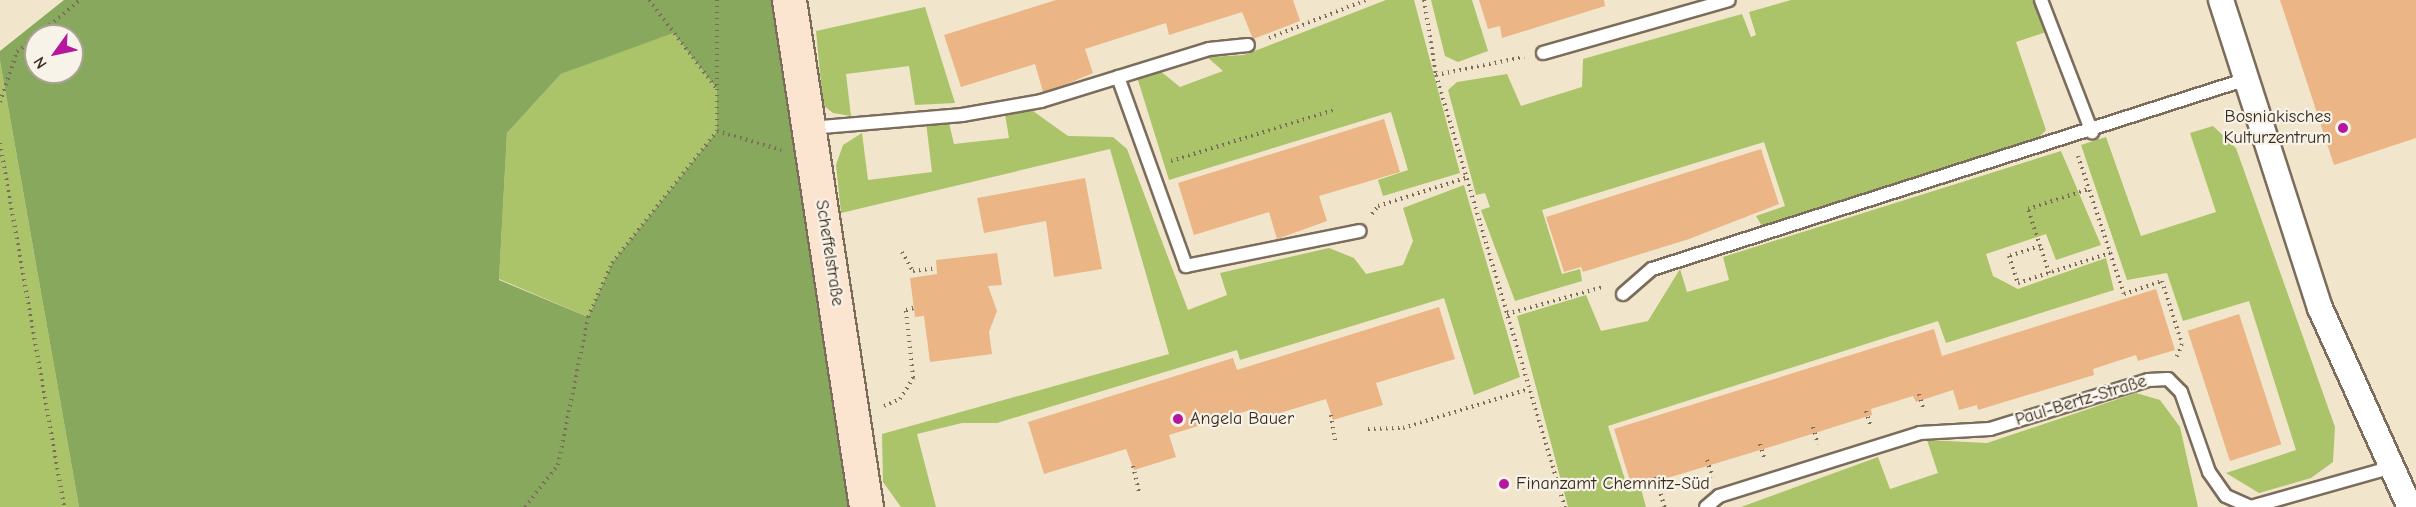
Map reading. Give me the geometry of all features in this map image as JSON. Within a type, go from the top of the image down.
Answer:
[{"type":"main road","name":"Scheffelstraße","points":[[789,0],[854,409],[866,507]]},
{"type":"street","points":[[2221,0],[2244,80],[2320,308],[2389,468],[2410,507]]},
{"type":"lane","points":[[1543,53],[1729,0]]},
{"type":"lane","points":[[2041,0],[2092,132]]},
{"type":"lane","points":[[811,138],[1041,101],[1209,49],[1248,45]]},
{"type":"lane","points":[[1118,77],[1186,266],[1359,231]]},
{"type":"lane","points":[[1623,294],[1652,269],[2092,132],[2244,80]]},
{"type":"lane","name":"Paul-Bertz-Straße","points":[[1706,507],[1719,496],[1920,433],[1990,429],[2148,380],[2168,379],[2181,392],[2209,472],[2226,496],[2251,507],[2389,468]]},
{"type":"path","points":[[0,102],[17,52],[80,0]]},
{"type":"path","points":[[649,0],[717,88]]},
{"type":"path","points":[[525,507],[558,465],[588,317],[612,263],[717,130],[717,0]]},
{"type":"path","points":[[1248,45],[1366,0]]},
{"type":"path","points":[[1424,0],[1436,75],[1564,507]]},
{"type":"path","points":[[1436,75],[1543,53]]},
{"type":"path","points":[[1193,154],[1334,110]]},
{"type":"path","points":[[717,130],[771,151],[811,138]]},
{"type":"path","points":[[2072,138],[2124,294],[2162,281],[2182,344],[2168,379]]},
{"type":"path","points":[[0,143],[64,507]]},
{"type":"path","points":[[1359,231],[1377,206],[1466,178]]},
{"type":"path","points":[[2049,273],[2028,209],[2089,189]]},
{"type":"path","points":[[2040,246],[2009,256],[2018,283],[2110,253]]},
{"type":"path","points":[[902,252],[913,272],[937,268]]},
{"type":"path","points":[[1507,314],[1597,285],[1623,294]]},
{"type":"path","points":[[854,409],[877,410],[904,392],[913,378],[906,310],[914,309]]},
{"type":"path","points":[[1368,429],[1402,428],[1529,389]]},
{"type":"path","points":[[1331,415],[1335,441]]},
{"type":"path","points":[[1133,466],[1138,493]]},
{"type":"path","points":[[1655,477],[1665,507]]},
{"type":"green space","points":[[64,0],[792,0],[866,507],[79,507],[0,51],[24,32],[24,84],[84,84],[84,24],[34,24]],"holes":[[[673,33],[717,89],[717,131],[612,263],[588,317],[499,280],[507,133],[561,74]]]},
{"type":"green space","points":[[1386,0],[1414,0],[1460,173],[1383,196],[1378,180],[1408,170],[1391,112],[1169,180],[1137,77],[1159,70],[1180,87],[1223,71],[1207,57],[1244,55]]},
{"type":"green space","points":[[1431,0],[1472,0],[1488,51],[1458,62],[1445,56]]},
{"type":"green space","points":[[1791,0],[2034,0],[2046,32],[2016,42],[2046,130],[2032,144],[1762,226],[1756,216],[1785,206],[1764,142],[1542,210],[1562,274],[1580,269],[1582,281],[1515,301],[1481,210],[1490,207],[1485,193],[1476,195],[1448,90],[1457,82],[1507,74],[1521,106],[1582,87],[1583,59],[1742,14],[1751,37],[1756,35],[1749,12]]},
{"type":"green space","points":[[925,7],[955,103],[915,105],[909,66],[846,74],[851,116],[833,113],[823,105],[816,31]]},
{"type":"green space","points":[[672,32],[717,89],[717,131],[612,263],[588,317],[499,279],[507,133],[561,74]]},
{"type":"green space","points":[[0,61],[79,507],[0,507]]},
{"type":"green space","points":[[1033,111],[1068,136],[1113,137],[1127,149],[1188,310],[1227,295],[1220,273],[1329,248],[1354,258],[1366,274],[1403,265],[1413,241],[1403,208],[1464,185],[1520,377],[1474,395],[1444,298],[1240,360],[1237,350],[997,423],[962,423],[917,434],[936,507],[901,507],[883,482],[882,434],[1169,354],[1110,149],[841,213],[836,165],[843,145],[862,133],[868,180],[932,172],[926,122],[949,123],[954,144],[1009,138],[1005,114]]},
{"type":"green space","points":[[2213,126],[2236,148],[2335,427],[2333,462],[2311,478],[2259,493],[2226,473],[2296,450],[2249,301],[2183,321],[2167,273],[2127,280],[2081,145],[2106,137],[2141,236],[2216,212],[2190,133]]},
{"type":"green space","points":[[2061,151],[2101,245],[2056,260],[2046,234],[1986,254],[1993,276],[2018,289],[2106,258],[2114,290],[1946,343],[1938,321],[1608,426],[1629,492],[1641,489],[1646,507],[1568,507],[1517,316],[1586,295],[1601,331],[1648,321],[1680,269],[1687,292],[1729,280],[1723,257]]},
{"type":"green space","points":[[2136,393],[2160,400],[2180,427],[2198,507],[1741,507],[1878,457],[1890,489],[1938,473],[1927,440],[1987,443]]},
{"type":"building","points":[[1056,0],[1293,0],[1300,21],[1253,39],[1242,12],[1169,35],[1166,23],[1085,49],[1093,73],[1043,92],[1035,64],[961,87],[944,35]]},
{"type":"building","points":[[1479,0],[1604,0],[1605,6],[1502,38],[1500,26],[1488,29]]},
{"type":"building","points":[[2280,0],[2416,0],[2416,138],[2334,165]]},
{"type":"building","points":[[1384,119],[1400,172],[1319,196],[1327,221],[1277,239],[1269,212],[1194,235],[1178,183]]},
{"type":"building","points":[[1761,149],[1779,204],[1689,239],[1583,272],[1581,267],[1564,272],[1546,217]]},
{"type":"building","points":[[1085,178],[1102,269],[1054,277],[1046,221],[984,233],[977,198]]},
{"type":"building","points":[[997,253],[1002,285],[988,286],[997,311],[989,332],[992,354],[930,362],[924,316],[915,317],[910,278],[937,274],[936,260]]},
{"type":"building","points":[[2156,289],[2175,350],[2138,361],[2136,355],[2093,369],[2094,375],[1978,410],[1977,405],[1959,410],[1953,390],[1916,402],[1913,396],[1871,409],[1872,415],[1780,444],[1651,483],[1649,478],[1631,484],[1614,429],[1934,329],[1942,356]]},
{"type":"building","points":[[1439,307],[1455,359],[1376,383],[1383,405],[1333,420],[1326,399],[1253,421],[1250,410],[1169,435],[1176,457],[1134,470],[1126,449],[1044,474],[1028,422],[1233,358],[1237,370]]},
{"type":"building","points":[[2239,314],[2281,444],[2230,461],[2188,331]]},
{"type":"place","name":"Bosniakisches Kulturzentrum","points":[[2343,128]]},
{"type":"place","name":"Angela Bauer","points":[[1178,419]]},
{"type":"place","name":"Finanzamt Chemnitz-Süd","points":[[1504,484]]}]
